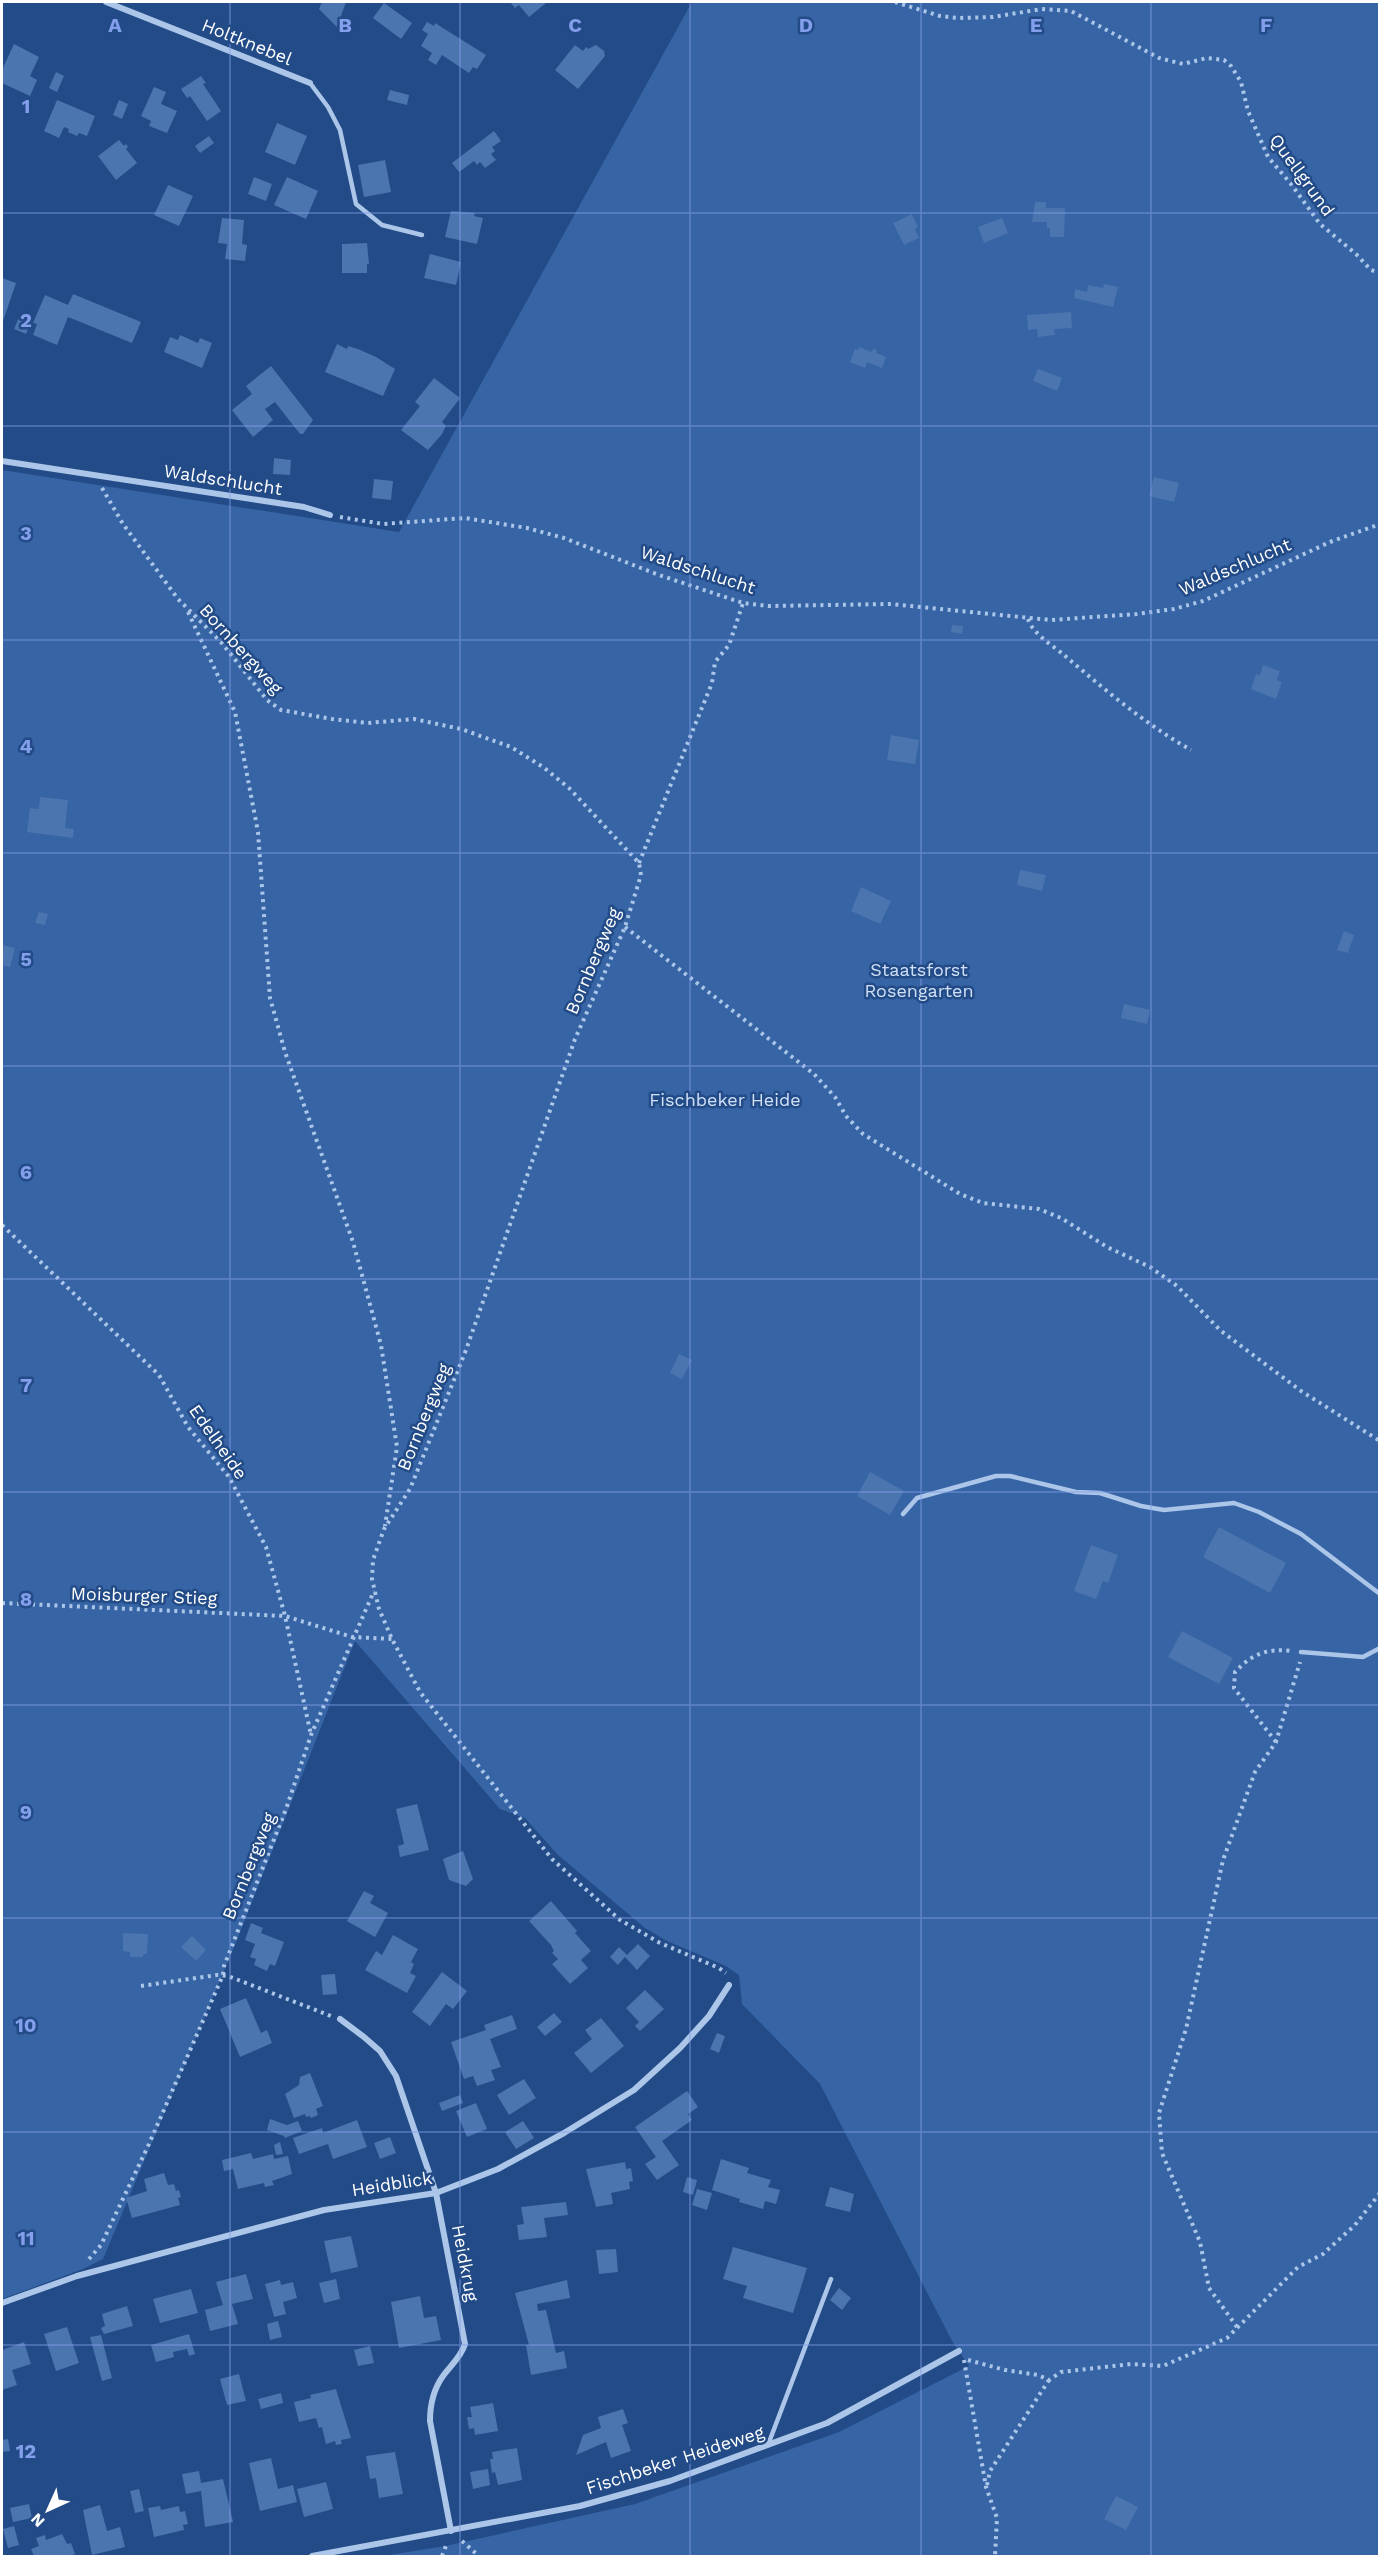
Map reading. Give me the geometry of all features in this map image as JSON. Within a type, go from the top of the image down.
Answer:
[{"type":"street","name":"Holtknebel","points":[[106,2],[310,83]]},
{"type":"street","name":"Waldschlucht","points":[[2,461],[304,507],[330,515]]},
{"type":"street","name":"Heidblick","points":[[2,2303],[77,2276],[324,2210],[436,2193],[498,2169],[634,2090],[680,2048],[709,2016],[729,1985]]},
{"type":"street","name":"Heidkrug","points":[[340,2019],[380,2051],[396,2076],[436,2193],[465,2344],[460,2356],[436,2387],[430,2408],[430,2421],[451,2530]]},
{"type":"street","name":"Fischbeker Heideweg","points":[[312,2556],[618,2497],[767,2447],[827,2423],[959,2351]]},
{"type":"lane","points":[[310,83],[328,107],[340,130],[356,204],[382,225],[422,235]]},
{"type":"lane","points":[[903,1514],[917,1498],[996,1476],[1010,1476],[1076,1492],[1100,1493],[1141,1506],[1164,1510],[1234,1503],[1259,1512],[1301,1534],[1380,1594]]},
{"type":"lane","points":[[1301,1652],[1363,1657],[1380,1648]]},
{"type":"lane","points":[[767,2447],[831,2279]]},
{"type":"path","name":"Quellgrund","points":[[895,2],[940,16],[958,18],[993,17],[1042,9],[1071,11],[1159,58],[1183,64],[1207,58],[1224,60],[1231,66],[1241,82],[1248,111],[1268,157],[1320,224],[1371,270],[1380,273]]},
{"type":"path","name":"Bornbergweg","points":[[94,475],[123,524],[187,608],[222,642],[267,700],[281,710],[368,723],[414,719],[460,729],[511,747],[543,767],[569,788],[639,863]]},
{"type":"path","name":"Waldschlucht","points":[[330,515],[369,524],[465,518],[527,528],[564,538],[658,575],[743,603],[768,606],[891,604],[1051,620],[1174,609],[1203,601],[1330,542],[1380,524]]},
{"type":"path","name":"Bornbergweg","points":[[77,2276],[101,2245],[149,2144],[223,1975],[224,1966],[286,1809],[311,1735],[374,1591],[373,1560],[384,1529],[410,1489],[466,1350],[574,1039],[625,927],[641,875],[639,863],[712,683],[715,662],[729,645],[743,603]]},
{"type":"path","points":[[187,608],[235,712],[258,832],[270,998],[285,1052],[353,1242],[381,1345],[397,1447],[384,1529]]},
{"type":"path","points":[[1028,619],[1038,633],[1110,694],[1164,735],[1191,750]]},
{"type":"path","points":[[625,927],[814,1074],[863,1134],[960,1194],[983,1203],[1039,1209],[1047,1212],[1062,1218],[1107,1247],[1150,1267],[1177,1286],[1221,1331],[1301,1391],[1380,1441]]},
{"type":"path","name":"Edelheide","points":[[2,1225],[159,1375],[188,1427],[229,1477],[266,1547],[285,1616],[311,1735]]},
{"type":"path","points":[[374,1591],[392,1640],[420,1692],[552,1859],[620,1920],[660,1943],[724,1971],[729,1985]]},
{"type":"path","name":"Moisburger Stieg","points":[[2,1603],[285,1616],[352,1637],[392,1640]]},
{"type":"path","points":[[1237,2327],[1209,2288],[1200,2242],[1162,2153],[1159,2113],[1186,2029],[1223,1860],[1255,1773],[1276,1742],[1301,1652],[1277,1649],[1260,1652],[1246,1660],[1235,1672],[1234,1688],[1276,1742]]},
{"type":"path","points":[[141,1986],[223,1975],[340,2019]]},
{"type":"path","points":[[986,2487],[990,2471],[1049,2380],[1061,2372],[1131,2364],[1163,2366],[1227,2338],[1298,2267],[1323,2254],[1355,2225],[1380,2193]]},
{"type":"path","points":[[995,2556],[997,2518],[986,2487],[964,2361],[974,2360],[1005,2370],[1038,2375],[1049,2380]]},
{"type":"path","points":[[451,2530],[479,2556]]},
{"type":"green space","name":"Staatsforst Rosengarten","points":[[692,2],[1379,2],[1379,2556],[383,2556],[445,2546],[635,2504],[839,2432],[969,2366],[952,2341],[820,2084],[742,2004],[739,1975],[726,1966],[667,1941],[645,1928],[558,1855],[525,1818],[500,1809],[355,1641],[237,1940],[103,2259],[83,2269],[2,2299],[2,470],[399,532]]},
{"type":"building","points":[[322,2],[346,2],[337,27],[319,9]]},
{"type":"building","points":[[510,2],[546,3],[529,17],[519,5],[515,8]]},
{"type":"building","points":[[384,3],[412,23],[401,39],[373,18]]},
{"type":"building","points":[[427,22],[434,26],[435,23],[486,55],[477,69],[473,67],[469,73],[442,55],[436,65],[428,60],[432,53],[421,46],[428,34],[422,30]]},
{"type":"building","points":[[14,44],[39,57],[30,76],[37,80],[30,96],[2,83],[2,70]]},
{"type":"building","points":[[575,45],[583,51],[586,47],[588,49],[596,45],[604,51],[605,56],[578,89],[555,70]]},
{"type":"building","points":[[56,72],[64,76],[57,92],[49,88]]},
{"type":"building","points":[[201,76],[206,83],[203,84],[221,111],[207,121],[190,96],[187,98],[181,89]]},
{"type":"building","points":[[154,87],[166,92],[161,104],[177,111],[167,133],[149,126],[151,121],[141,116]]},
{"type":"building","points":[[390,90],[409,95],[407,105],[387,100]]},
{"type":"building","points":[[57,100],[95,116],[87,136],[79,133],[77,136],[68,132],[69,129],[64,127],[59,138],[44,131]]},
{"type":"building","points":[[119,100],[128,104],[122,119],[113,115]]},
{"type":"building","points":[[277,123],[307,136],[295,165],[265,152]]},
{"type":"building","points":[[494,131],[501,141],[492,147],[495,151],[491,154],[496,160],[485,168],[480,162],[477,165],[474,161],[459,172],[452,163]]},
{"type":"building","points":[[209,136],[214,143],[200,153],[195,146]]},
{"type":"building","points":[[119,140],[124,146],[126,144],[128,147],[126,149],[137,163],[116,180],[98,156]]},
{"type":"building","points":[[385,160],[391,192],[364,197],[358,165]]},
{"type":"building","points":[[254,177],[272,184],[266,201],[248,194]]},
{"type":"building","points":[[287,177],[318,191],[306,219],[274,205]]},
{"type":"building","points":[[168,185],[193,196],[179,226],[154,215]]},
{"type":"building","points":[[1035,202],[1046,202],[1046,208],[1065,208],[1064,237],[1050,237],[1047,222],[1032,222]]},
{"type":"building","points":[[451,211],[475,213],[474,216],[483,218],[477,244],[445,237]]},
{"type":"building","points":[[912,214],[918,227],[915,229],[919,238],[904,245],[893,223]]},
{"type":"building","points":[[222,218],[244,220],[242,244],[247,245],[245,261],[225,259],[227,244],[218,243]]},
{"type":"building","points":[[1002,218],[1008,233],[984,243],[978,227]]},
{"type":"building","points":[[367,243],[369,264],[367,264],[367,273],[342,273],[342,244]]},
{"type":"building","points":[[430,254],[461,262],[456,285],[424,278]]},
{"type":"building","points":[[2,278],[16,283],[2,324]]},
{"type":"building","points":[[1104,284],[1118,287],[1113,307],[1074,298],[1075,289],[1087,292],[1088,285],[1103,288]]},
{"type":"building","points":[[73,294],[141,322],[132,343],[68,317],[57,345],[33,335],[37,324],[33,323],[45,295],[68,305]]},
{"type":"building","points":[[1071,312],[1072,328],[1054,329],[1055,335],[1038,337],[1037,329],[1028,330],[1027,315]]},
{"type":"building","points":[[21,313],[32,318],[26,334],[14,329]]},
{"type":"building","points":[[180,335],[198,343],[200,338],[212,343],[202,368],[164,352],[170,337],[178,340]]},
{"type":"building","points":[[337,344],[347,349],[348,346],[358,349],[395,369],[383,396],[325,372]]},
{"type":"building","points":[[859,347],[871,352],[873,349],[877,350],[876,353],[886,357],[882,368],[867,362],[865,368],[850,362],[855,349],[858,350]]},
{"type":"building","points":[[271,366],[313,420],[303,434],[300,434],[275,402],[265,409],[273,420],[253,437],[232,410],[252,394],[246,386]]},
{"type":"building","points":[[1038,369],[1062,378],[1057,391],[1033,381]]},
{"type":"building","points":[[434,378],[460,398],[442,422],[446,426],[442,434],[428,450],[401,430],[420,406],[415,402]]},
{"type":"building","points":[[274,458],[291,460],[290,475],[273,474]]},
{"type":"building","points":[[1154,477],[1179,483],[1174,502],[1149,496]]},
{"type":"building","points":[[374,479],[393,481],[391,500],[372,498]]},
{"type":"building","points":[[952,625],[963,626],[962,634],[951,632]]},
{"type":"building","points":[[1263,665],[1280,671],[1277,680],[1282,682],[1276,699],[1251,689],[1256,674],[1260,675]]},
{"type":"building","points":[[891,735],[919,740],[915,764],[887,760]]},
{"type":"building","points":[[40,797],[68,800],[65,828],[74,829],[73,838],[27,832],[30,808],[39,809]]},
{"type":"building","points":[[1020,870],[1046,875],[1042,891],[1017,885]]},
{"type":"building","points":[[861,887],[891,901],[880,924],[851,911]]},
{"type":"building","points":[[39,912],[48,914],[45,925],[35,923]]},
{"type":"building","points":[[1344,931],[1354,935],[1348,953],[1337,950]]},
{"type":"building","points":[[2,945],[15,948],[10,967],[2,965]]},
{"type":"building","points":[[1124,1004],[1150,1010],[1147,1024],[1121,1018]]},
{"type":"building","points":[[679,1354],[692,1360],[682,1379],[670,1373]]},
{"type":"building","points":[[870,1472],[904,1491],[890,1515],[857,1496]]},
{"type":"building","points":[[1219,1527],[1286,1563],[1270,1593],[1203,1557]]},
{"type":"building","points":[[1091,1545],[1118,1555],[1108,1583],[1103,1581],[1096,1599],[1074,1591]]},
{"type":"building","points":[[1182,1631],[1233,1658],[1219,1684],[1168,1657]]},
{"type":"building","points":[[417,1804],[429,1850],[400,1857],[398,1846],[404,1844],[396,1809]]},
{"type":"building","points":[[463,1851],[473,1879],[466,1886],[449,1880],[443,1859]]},
{"type":"building","points":[[364,1891],[374,1896],[370,1903],[388,1913],[375,1937],[347,1921]]},
{"type":"building","points":[[551,1901],[591,1951],[581,1960],[588,1968],[570,1984],[552,1964],[558,1959],[552,1953],[554,1951],[551,1945],[529,1921]]},
{"type":"building","points":[[251,1923],[263,1928],[261,1933],[284,1942],[275,1966],[270,1964],[267,1971],[254,1965],[256,1959],[250,1957],[255,1944],[245,1940]]},
{"type":"building","points":[[123,1933],[148,1934],[147,1954],[143,1954],[143,1957],[130,1957],[130,1952],[123,1951]]},
{"type":"building","points":[[393,1935],[418,1949],[411,1962],[414,1964],[410,1973],[416,1976],[407,1993],[365,1970],[376,1951],[382,1955]]},
{"type":"building","points":[[192,1936],[206,1950],[196,1961],[181,1947]]},
{"type":"building","points":[[638,1944],[650,1956],[637,1970],[625,1957],[618,1965],[610,1957],[619,1947],[627,1955]]},
{"type":"building","points":[[442,1972],[467,1991],[453,2009],[446,2004],[430,2026],[412,2012]]},
{"type":"building","points":[[335,1974],[337,1994],[323,1995],[321,1975]]},
{"type":"building","points":[[645,1990],[664,2009],[640,2031],[635,2026],[639,2022],[626,2008]]},
{"type":"building","points":[[246,1998],[261,2033],[267,2030],[272,2043],[240,2057],[220,2009]]},
{"type":"building","points":[[554,2013],[562,2022],[545,2036],[537,2027]]},
{"type":"building","points":[[512,2015],[517,2029],[490,2039],[501,2067],[491,2070],[495,2080],[477,2086],[473,2076],[464,2079],[451,2042],[486,2030],[484,2025]]},
{"type":"building","points":[[601,2018],[624,2046],[591,2073],[574,2053],[592,2039],[585,2030]]},
{"type":"building","points":[[717,2033],[725,2036],[719,2053],[710,2049]]},
{"type":"building","points":[[310,2073],[323,2106],[316,2109],[318,2115],[311,2118],[306,2117],[305,2114],[294,2118],[285,2094],[299,2085],[300,2077]]},
{"type":"building","points":[[524,2079],[536,2098],[509,2115],[497,2095]]},
{"type":"building","points":[[687,2091],[698,2107],[688,2114],[692,2120],[662,2141],[679,2165],[657,2180],[645,2164],[656,2157],[635,2127]]},
{"type":"building","points":[[460,2095],[463,2103],[442,2111],[439,2103]]},
{"type":"building","points":[[476,2103],[487,2129],[467,2137],[456,2111]]},
{"type":"building","points":[[270,2119],[287,2125],[298,2121],[302,2131],[285,2138],[267,2130]]},
{"type":"building","points":[[357,2120],[367,2147],[333,2159],[328,2144],[299,2154],[293,2138],[322,2128],[323,2133]]},
{"type":"building","points":[[523,2121],[534,2138],[516,2149],[505,2132]]},
{"type":"building","points":[[390,2137],[396,2153],[380,2159],[374,2143]]},
{"type":"building","points":[[280,2142],[283,2154],[276,2155],[274,2145]]},
{"type":"building","points":[[251,2153],[253,2159],[273,2154],[274,2159],[288,2156],[292,2174],[272,2181],[274,2185],[265,2187],[264,2183],[238,2189],[233,2169],[224,2171],[222,2160]]},
{"type":"building","points":[[721,2159],[749,2168],[747,2173],[771,2180],[768,2187],[780,2190],[776,2204],[765,2201],[763,2209],[739,2202],[740,2199],[712,2190]]},
{"type":"building","points":[[625,2162],[626,2169],[631,2168],[633,2181],[629,2182],[630,2189],[611,2193],[613,2204],[596,2207],[586,2169]]},
{"type":"building","points":[[164,2173],[168,2185],[174,2184],[176,2191],[179,2190],[180,2205],[132,2218],[126,2198],[147,2191],[144,2179]]},
{"type":"building","points":[[687,2177],[697,2180],[693,2195],[683,2192]]},
{"type":"building","points":[[830,2187],[854,2194],[850,2212],[825,2206]]},
{"type":"building","points":[[697,2189],[712,2193],[707,2210],[692,2205]]},
{"type":"building","points":[[566,2202],[568,2215],[544,2218],[547,2237],[519,2240],[517,2225],[524,2224],[521,2207]]},
{"type":"building","points":[[351,2236],[358,2267],[331,2273],[324,2241]]},
{"type":"building","points":[[733,2247],[807,2268],[793,2313],[743,2298],[747,2286],[723,2279]]},
{"type":"building","points":[[616,2249],[618,2272],[599,2274],[596,2250]]},
{"type":"building","points":[[246,2274],[253,2299],[232,2304],[238,2324],[210,2331],[205,2310],[223,2305],[216,2282]]},
{"type":"building","points":[[336,2279],[340,2299],[324,2303],[319,2283]]},
{"type":"building","points":[[280,2280],[281,2285],[293,2282],[297,2298],[283,2302],[286,2314],[274,2317],[265,2284]]},
{"type":"building","points":[[567,2280],[570,2298],[537,2304],[538,2311],[546,2310],[556,2353],[564,2351],[567,2368],[531,2375],[526,2345],[529,2345],[515,2293]]},
{"type":"building","points":[[839,2288],[851,2298],[842,2310],[830,2300]]},
{"type":"building","points":[[191,2289],[198,2313],[160,2323],[153,2299]]},
{"type":"building","points":[[420,2296],[424,2318],[436,2316],[441,2340],[399,2348],[391,2302]]},
{"type":"building","points":[[127,2306],[133,2326],[104,2334],[101,2328],[105,2326],[102,2314]]},
{"type":"building","points":[[278,2321],[282,2337],[270,2340],[267,2324]]},
{"type":"building","points":[[67,2327],[79,2363],[56,2371],[44,2334]]},
{"type":"building","points":[[189,2334],[195,2354],[189,2356],[187,2349],[173,2352],[174,2357],[156,2362],[151,2345]]},
{"type":"building","points":[[101,2335],[112,2378],[102,2381],[90,2337]]},
{"type":"building","points":[[24,2342],[31,2364],[12,2370],[17,2385],[2,2390],[2,2350]]},
{"type":"building","points":[[370,2346],[374,2363],[358,2366],[354,2350]]},
{"type":"building","points":[[239,2374],[246,2401],[227,2405],[220,2379]]},
{"type":"building","points":[[336,2389],[351,2438],[341,2440],[342,2444],[336,2445],[335,2441],[326,2444],[322,2427],[319,2428],[316,2418],[299,2422],[294,2402],[311,2398],[310,2395]]},
{"type":"building","points":[[281,2393],[283,2403],[261,2409],[258,2399]]},
{"type":"building","points":[[493,2403],[498,2431],[475,2435],[474,2428],[469,2429],[467,2417],[472,2417],[470,2407]]},
{"type":"building","points":[[623,2409],[628,2423],[622,2425],[631,2451],[611,2458],[606,2442],[576,2455],[583,2435],[601,2428],[598,2417]]},
{"type":"building","points":[[8,2439],[10,2451],[2,2452],[2,2440]]},
{"type":"building","points":[[517,2448],[522,2480],[498,2485],[495,2472],[492,2473],[490,2459],[493,2459],[492,2452]]},
{"type":"building","points":[[395,2452],[403,2494],[379,2498],[376,2478],[370,2479],[366,2456]]},
{"type":"building","points":[[271,2458],[278,2489],[293,2485],[297,2502],[260,2511],[249,2463]]},
{"type":"building","points":[[488,2469],[490,2485],[473,2489],[470,2472]]},
{"type":"building","points":[[199,2471],[201,2483],[223,2479],[233,2522],[205,2527],[201,2491],[186,2494],[182,2474]]},
{"type":"building","points":[[326,2482],[333,2509],[304,2517],[297,2489]]},
{"type":"building","points":[[139,2489],[144,2511],[135,2513],[130,2491]]},
{"type":"building","points":[[1116,2496],[1138,2507],[1126,2530],[1104,2519]]},
{"type":"building","points":[[29,2504],[32,2518],[13,2522],[10,2508]]},
{"type":"building","points":[[100,2505],[107,2531],[120,2527],[125,2547],[92,2555],[83,2510]]},
{"type":"building","points":[[160,2506],[161,2510],[179,2506],[180,2512],[185,2511],[188,2524],[183,2525],[184,2530],[154,2537],[148,2508]]},
{"type":"building","points":[[14,2526],[19,2545],[8,2548],[3,2529]]},
{"type":"building","points":[[62,2534],[67,2544],[71,2543],[75,2554],[71,2556],[34,2556],[31,2549],[39,2546],[36,2538],[45,2535],[46,2540]]},
{"type":"park label","name":"Fischbeker Heide","points":[[725,1100]]}]
